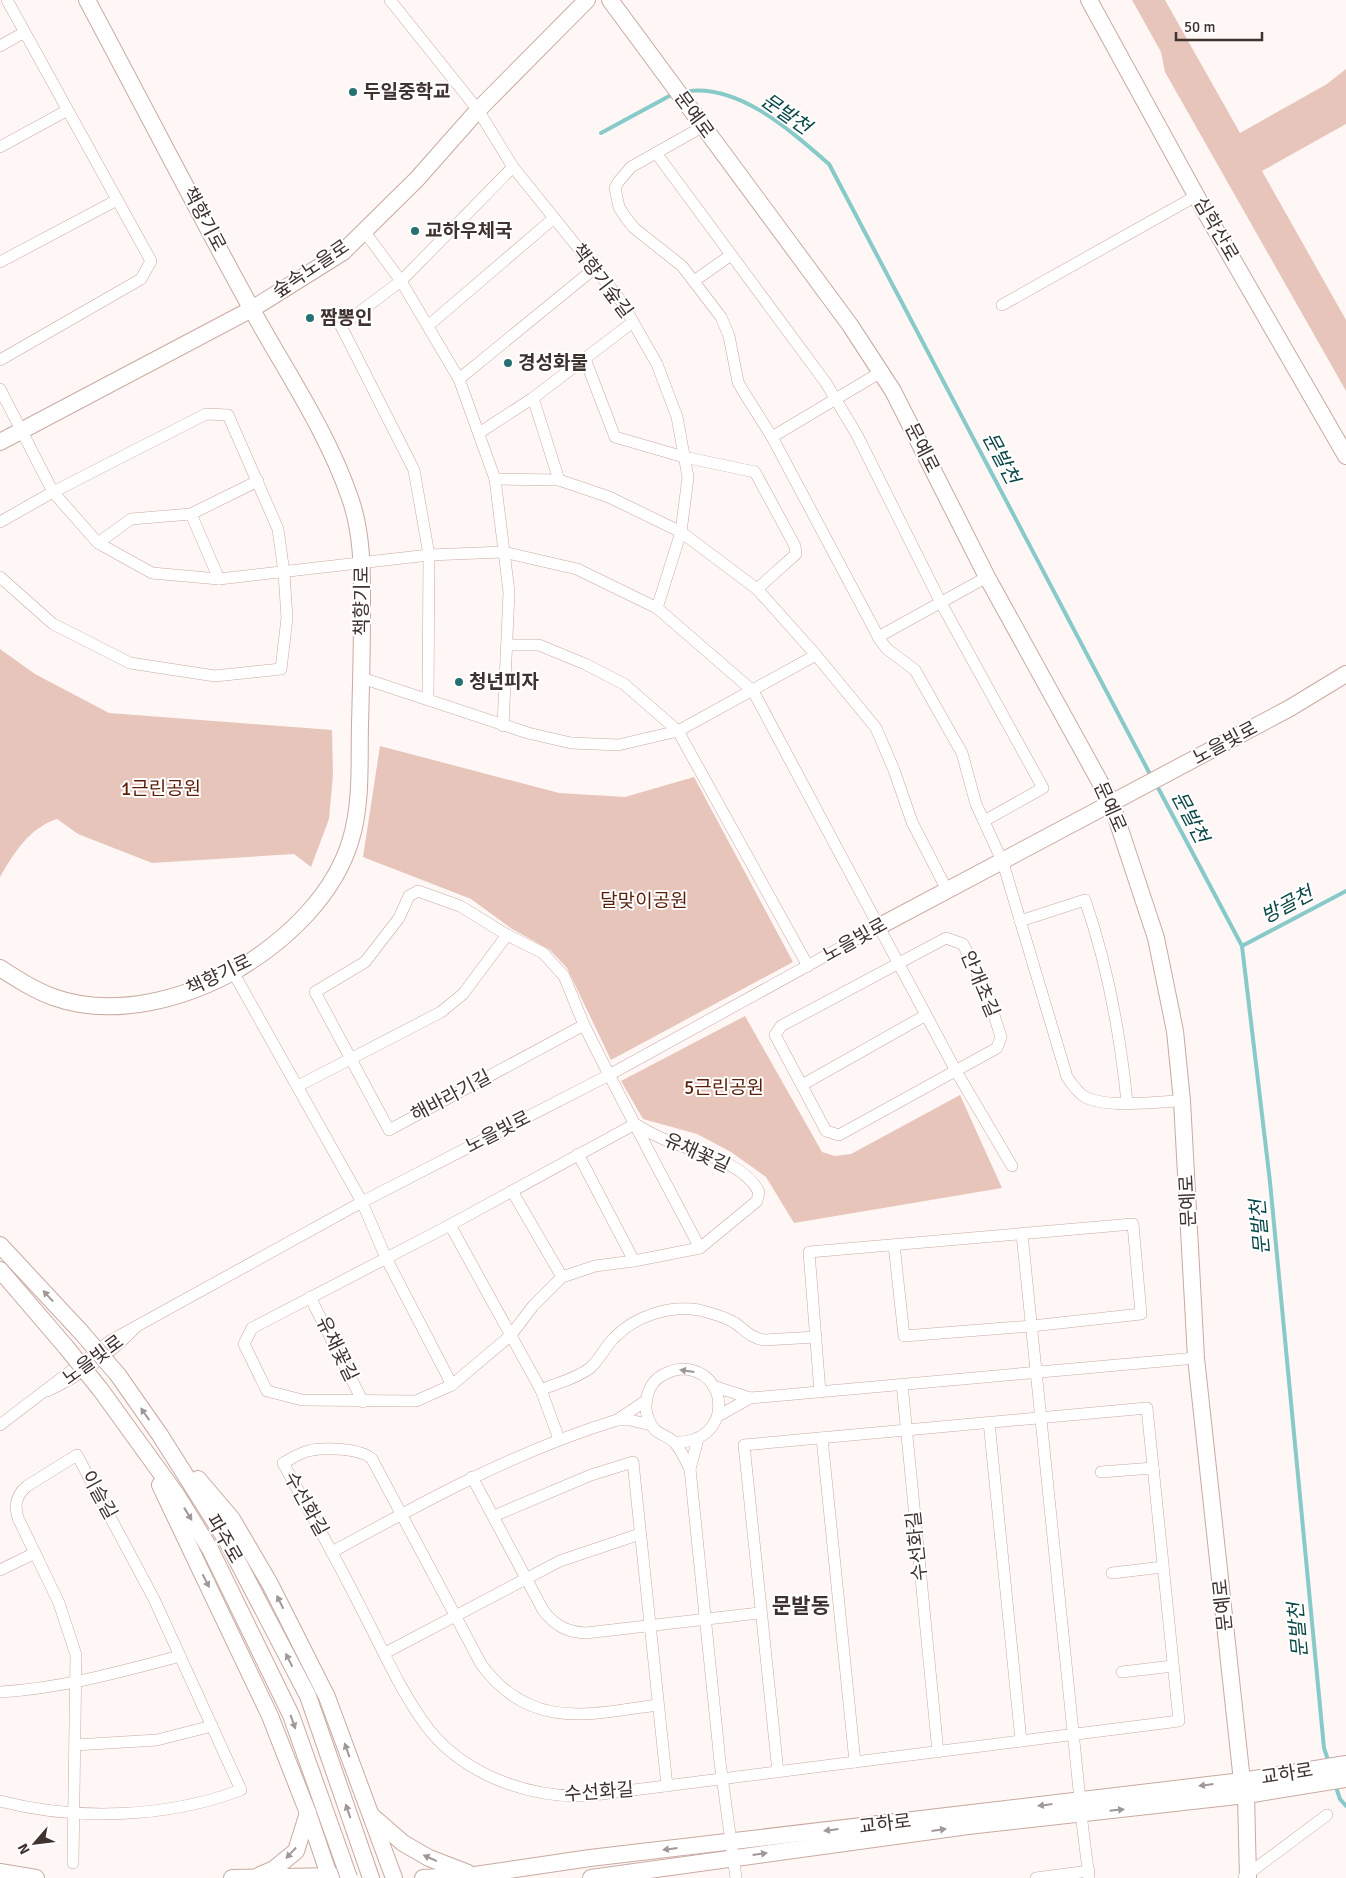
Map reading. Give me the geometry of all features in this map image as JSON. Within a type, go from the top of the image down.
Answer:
[{"type":"street","points":[[0,360],[141,279],[151,261],[23,34],[7,0]]},
{"type":"street","name":"책향기로","points":[[0,968],[20,981],[55,997],[89,1004],[116,1006],[144,1003],[175,996],[232,972],[270,947],[309,912],[328,888],[351,840],[357,810],[362,678],[362,564],[357,520],[349,494],[318,426],[252,309],[87,0]]},
{"type":"street","name":"책향기숲길","points":[[390,0],[478,110],[513,166],[621,301],[657,364],[674,408],[688,477],[681,532],[657,608]]},
{"type":"street","name":"숲속노을로","points":[[0,442],[252,309],[343,252],[417,179],[478,110],[587,0]]},
{"type":"street","name":"문예로","points":[[610,0],[850,325],[893,391],[987,578],[1111,802],[1156,938],[1175,1031],[1182,1101],[1196,1358],[1244,1788]]},
{"type":"street","name":"심학산로","points":[[1089,0],[1196,196],[1346,456]]},
{"type":"street","points":[[0,46],[23,34]]},
{"type":"street","points":[[0,147],[66,111]]},
{"type":"street","points":[[702,127],[624,174],[615,188],[615,197],[619,207],[634,228],[682,266],[726,326],[738,382],[772,437],[878,638],[887,649],[908,663],[920,678],[962,753],[976,804],[1003,863],[1067,1077],[1074,1087],[1089,1098],[1110,1103],[1182,1101]]},
{"type":"street","points":[[656,153],[810,360],[836,398],[858,436],[941,602],[1043,788],[984,821]]},
{"type":"street","points":[[428,698],[429,555],[414,470],[341,326],[401,281],[513,166]]},
{"type":"street","points":[[1002,305],[1196,196]]},
{"type":"street","points":[[0,262],[117,200]]},
{"type":"street","points":[[429,326],[554,218]]},
{"type":"street","points":[[364,231],[401,281],[459,379],[495,479],[508,592],[508,645],[503,726]]},
{"type":"street","points":[[694,281],[731,254]]},
{"type":"street","points":[[459,379],[595,268]]},
{"type":"street","points":[[479,434],[533,398],[633,322]]},
{"type":"street","points":[[585,359],[615,436],[684,457],[755,472],[795,546],[796,554],[757,589]]},
{"type":"street","points":[[772,437],[881,372]]},
{"type":"street","points":[[0,389],[53,492],[98,543],[152,573],[219,579],[429,555],[504,552],[577,569],[657,608],[753,691],[956,1071],[1012,1166]]},
{"type":"street","points":[[533,398],[559,480]]},
{"type":"street","points":[[0,522],[53,492],[206,414],[228,415],[278,528],[284,572],[286,618],[281,669],[215,676],[130,663],[53,624],[0,577]]},
{"type":"street","points":[[495,479],[559,480],[609,496],[681,532],[757,589],[816,655],[876,728],[894,770],[912,822],[948,892]]},
{"type":"street","points":[[98,543],[131,519],[191,514],[258,481]]},
{"type":"street","points":[[191,514],[219,579]]},
{"type":"street","points":[[878,638],[987,578]]},
{"type":"street","points":[[508,645],[538,645],[624,684],[678,731],[808,966]]},
{"type":"street","points":[[362,678],[428,698],[503,726],[571,743],[618,746],[678,731],[816,655]]},
{"type":"street","name":"노을빛로","points":[[0,1425],[47,1391],[73,1379],[109,1354],[137,1326],[362,1202],[609,1076],[878,927],[1003,863],[1111,802],[1290,708],[1346,674]]},
{"type":"street","name":"해바라기길","points":[[584,1025],[389,1130],[315,992],[365,962],[399,918],[409,896],[418,891],[460,906],[507,935],[543,953],[564,976],[584,1025],[609,1076]]},
{"type":"street","points":[[1020,921],[1085,900],[1100,943],[1114,1004],[1127,1102]]},
{"type":"street","points":[[298,1086],[441,1012],[463,994],[507,935]]},
{"type":"street","name":"안개초길","points":[[946,938],[963,944],[987,993],[1001,1037],[998,1048],[956,1071],[839,1135],[826,1130],[776,1035],[782,1026],[946,938]]},
{"type":"street","points":[[232,972],[362,1202],[386,1258],[452,1385]]},
{"type":"street","points":[[802,1084],[926,1015]]},
{"type":"street","name":"유채꽃길","points":[[609,1076],[700,1248]]},
{"type":"street","name":"유채꽃길","points":[[635,1124],[664,1139],[729,1165],[755,1184],[759,1192],[757,1202],[700,1248],[634,1261],[596,1266],[562,1277],[533,1306],[511,1335],[452,1385],[416,1401],[302,1400],[267,1391],[244,1344],[252,1328],[450,1225],[635,1124]]},
{"type":"street","points":[[578,1154],[634,1261]]},
{"type":"street","points":[[512,1191],[562,1277]]},
{"type":"street","points":[[820,1392],[809,1252],[1133,1224],[1141,1314],[1032,1326],[904,1336],[894,1245]]},
{"type":"street","points":[[450,1225],[541,1390],[560,1439]]},
{"type":"street","points":[[1022,1234],[1089,1875],[1036,1878]]},
{"type":"street","name":"파주로","points":[[0,1245],[81,1332],[118,1375],[160,1435],[227,1541],[308,1696],[371,1878]]},
{"type":"street","name":"파주로","points":[[0,1270],[100,1389],[140,1443],[210,1549],[291,1715],[349,1878]]},
{"type":"street","name":"유채꽃길","points":[[310,1297],[363,1402]]},
{"type":"street","points":[[541,1390],[579,1375],[589,1368],[614,1337],[629,1325],[665,1310],[682,1309],[710,1313],[735,1324],[756,1339],[816,1336]]},
{"type":"street","points":[[713,1386],[719,1401],[718,1416],[708,1433],[687,1443],[674,1442],[663,1437],[651,1425],[648,1418],[647,1400],[654,1382],[664,1374],[676,1370],[688,1369],[699,1373],[713,1386],[750,1398],[1196,1358]]},
{"type":"street","name":"수선화길","points":[[902,1384],[938,1752]]},
{"type":"street","points":[[718,1416],[750,1398]]},
{"type":"street","points":[[617,1420],[647,1400]]},
{"type":"street","name":"수선화길","points":[[657,1705],[575,1715],[552,1713],[531,1706],[502,1689],[481,1664],[372,1459],[360,1450],[308,1451],[283,1463],[409,1700],[436,1738],[454,1754],[476,1769],[498,1779],[534,1792],[571,1797],[667,1786],[1021,1742],[1179,1721],[1147,1408],[744,1445],[759,1613],[778,1772]]},
{"type":"street","points":[[617,1420],[651,1425]]},
{"type":"street","name":"수선화길","points":[[332,1552],[472,1478],[560,1439],[617,1420]]},
{"type":"street","points":[[989,1422],[1021,1742]]},
{"type":"street","points":[[160,1435],[232,1520],[270,1584],[327,1697],[394,1878]]},
{"type":"street","points":[[822,1438],[855,1762]]},
{"type":"street","points":[[698,1439],[690,1469],[722,1779],[736,1878]]},
{"type":"street","points":[[674,1442],[690,1469]]},
{"type":"street","points":[[140,1443],[266,1707],[308,1813],[329,1877]]},
{"type":"street","name":"이슬길","points":[[0,1801],[28,1808],[74,1813],[159,1809],[241,1790],[154,1599],[77,1454],[20,1492],[16,1509],[18,1518],[67,1622],[76,1655],[76,1683],[74,1813],[73,1863]]},
{"type":"street","points":[[494,1516],[591,1475],[633,1462],[667,1786]]},
{"type":"street","points":[[1101,1472],[1153,1468]]},
{"type":"street","points":[[472,1478],[550,1620],[566,1630],[586,1634],[759,1613]]},
{"type":"street","points":[[385,1653],[526,1579],[582,1552],[640,1534]]},
{"type":"street","points":[[0,1570],[35,1553]]},
{"type":"street","points":[[1112,1573],[1163,1568]]},
{"type":"street","points":[[0,1692],[34,1690],[76,1683],[180,1656]]},
{"type":"street","points":[[1122,1672],[1173,1666]]},
{"type":"street","points":[[75,1745],[157,1740],[212,1726]]},
{"type":"street","name":"교하로","points":[[1308,1779],[1346,1764]]},
{"type":"street","name":"교하로","points":[[424,1878],[475,1875],[590,1858],[732,1849],[1308,1779],[1346,1779]]},
{"type":"street","points":[[1244,1788],[1246,1877]]},
{"type":"street","points":[[255,1877],[274,1869],[296,1851],[308,1813]]},
{"type":"street","points":[[371,1815],[403,1844],[429,1858],[475,1875]]},
{"type":"street","points":[[1246,1877],[1327,1815]]},
{"type":"street","name":"교하로","points":[[591,1878],[732,1849]]},
{"type":"street","points":[[0,1872],[36,1878]]},
{"type":"street","points":[[232,1878],[366,1878]]},
{"type":"green space","points":[[1132,0],[1165,0],[1240,133],[1327,84],[1346,69],[1346,124],[1262,171],[1346,320],[1346,391],[1165,72],[1161,52]]},
{"type":"green space","name":"1근린공원","points":[[0,649],[35,674],[109,713],[332,730],[333,775],[329,819],[311,867],[294,854],[152,863],[78,834],[57,819],[38,828],[23,842],[0,877]]},
{"type":"green space","name":"달맞이공원","points":[[380,746],[559,793],[625,797],[694,777],[793,962],[611,1060],[567,968],[550,950],[512,929],[471,899],[363,857]]},
{"type":"green space","name":"5근린공원","points":[[745,1016],[822,1152],[835,1156],[851,1154],[960,1095],[1002,1188],[794,1223],[766,1177],[731,1152],[697,1134],[643,1119],[621,1081]]},
{"type":"waterway","name":"문발천","points":[[683,92],[703,91],[723,94],[742,101],[762,111],[798,137],[829,164],[1152,778]]},
{"type":"waterway","name":"문발천","points":[[601,133],[673,94]]},
{"type":"waterway","name":"문발천","points":[[1156,784],[1242,946],[1270,1182],[1324,1748],[1329,1763]]},
{"type":"waterway","name":"방골천","points":[[1242,946],[1346,891]]},
{"type":"waterway","name":"문발천","points":[[1335,1784],[1340,1799],[1346,1806]]},
{"type":"place","name":"두일중학교","points":[[353,92]]},
{"type":"place","name":"교하우체국","points":[[415,231]]},
{"type":"place","name":"짬뽕인","points":[[310,318]]},
{"type":"place","name":"경성화물","points":[[508,363]]},
{"type":"place","name":"청년피자","points":[[459,682]]},
{"type":"district","name":"문발동","points":[[801,1606]]}]
